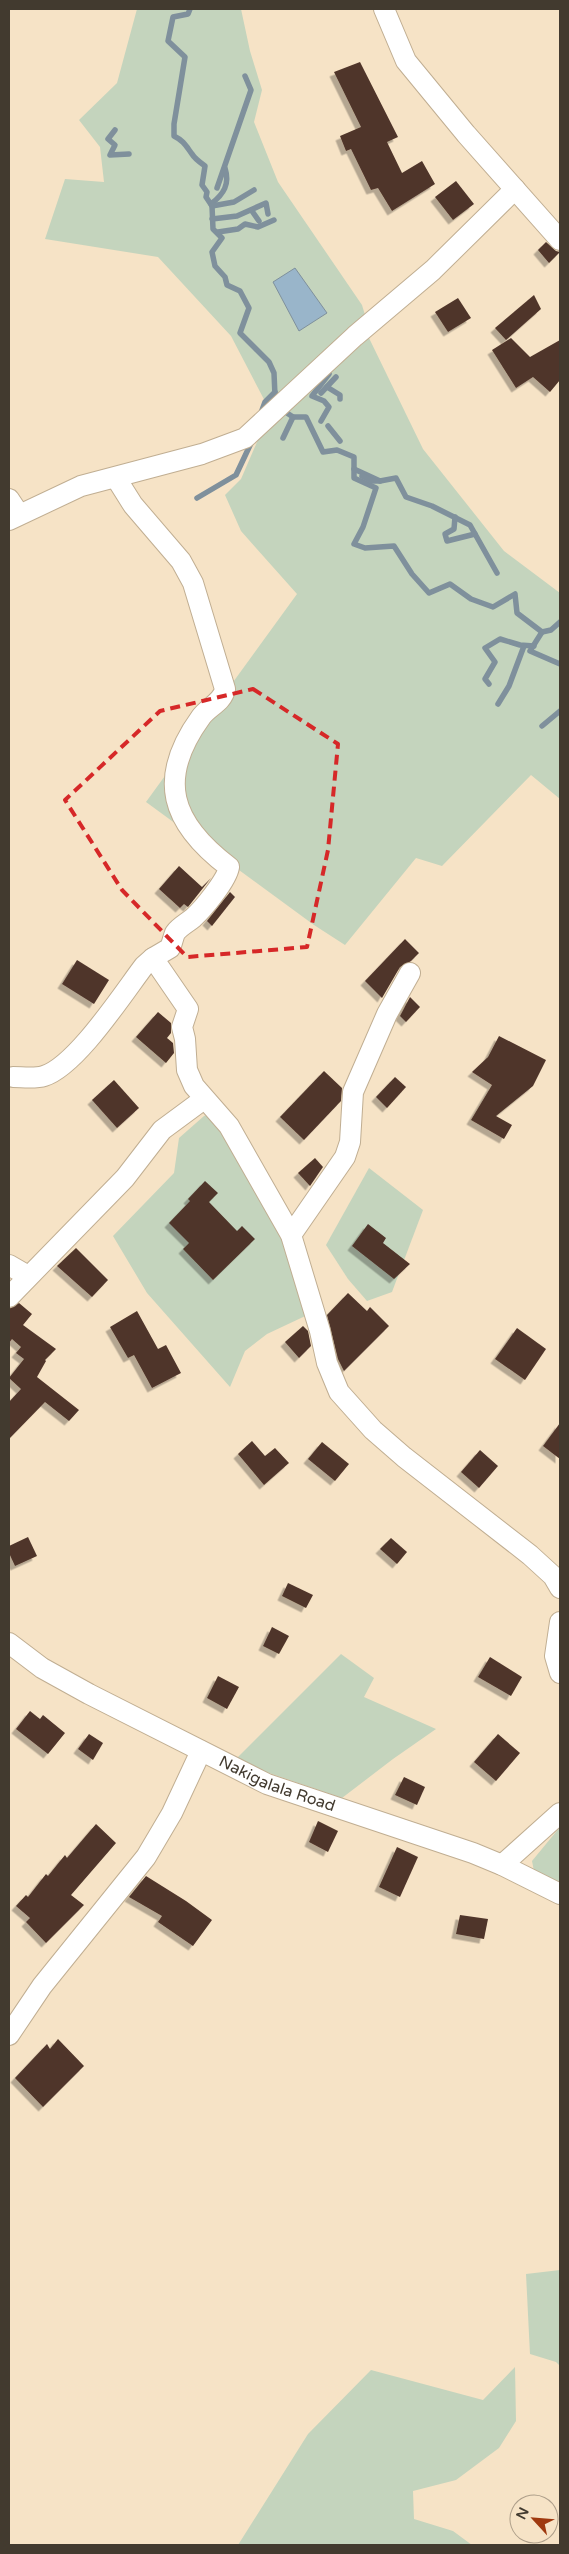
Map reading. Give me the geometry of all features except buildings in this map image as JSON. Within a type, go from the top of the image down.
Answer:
[{"type":"street","points":[[384,9],[406,61],[560,240]]},
{"type":"street","points":[[12,511],[81,486],[202,454],[251,435],[355,336],[454,250],[515,189]]},
{"type":"street","points":[[13,1077],[43,1077],[58,1068],[86,1043],[144,966],[170,948],[175,934],[203,908],[211,894],[221,886],[229,867],[207,850],[190,830],[178,805],[174,790],[174,771],[186,743],[200,718],[224,697],[225,689],[193,583],[181,561],[133,505],[116,478]]},
{"type":"street","points":[[153,958],[188,1009],[182,1027],[186,1039],[187,1070],[194,1086],[229,1126],[291,1235],[320,1331],[327,1363],[339,1392],[373,1430],[530,1555],[553,1576],[560,1588]]},
{"type":"street","points":[[291,1235],[345,1158],[350,1142],[353,1092],[387,1014],[410,973]]},
{"type":"street","points":[[9,1296],[125,1178],[162,1130],[204,1099]]},
{"type":"street","points":[[9,1265],[28,1276]]},
{"type":"street","points":[[560,1622],[555,1656],[560,1673]]},
{"type":"street","name":"Nakigalala Road","points":[[9,1643],[42,1668],[267,1784],[502,1865],[560,1894]]},
{"type":"street","points":[[9,2035],[42,1986],[146,1857],[172,1813],[201,1751]]},
{"type":"street","points":[[502,1865],[560,1812]]},
{"type":"highlighted area","points":[[253,689],[338,744],[328,850],[307,947],[187,957],[122,890],[65,800],[160,711]]},
{"type":"green space","points":[[137,9],[241,9],[250,51],[262,90],[254,122],[278,182],[362,305],[365,315],[269,409],[231,336],[158,257],[45,239],[65,179],[104,182],[100,147],[79,120],[117,83]]},
{"type":"green space","points":[[369,338],[423,449],[504,551],[560,593],[560,799],[531,775],[442,866],[416,858],[345,945],[314,925],[146,802],[297,594],[241,531],[225,495],[241,479],[260,435]]},
{"type":"green space","points":[[216,1112],[252,1170],[318,1310],[267,1334],[245,1351],[230,1387],[147,1293],[113,1236],[174,1173],[179,1138],[204,1116]]},
{"type":"green space","points":[[369,1168],[423,1210],[392,1292],[367,1301],[348,1279],[326,1245]]},
{"type":"green space","points":[[341,1654],[374,1678],[364,1697],[436,1729],[342,1798],[234,1761]]},
{"type":"green space","points":[[560,1827],[560,1886],[534,1871],[532,1861]]},
{"type":"green space","points":[[560,2270],[560,2366],[556,2362],[530,2354],[526,2274]]},
{"type":"green space","points":[[515,2367],[516,2421],[499,2448],[456,2480],[413,2491],[414,2519],[453,2531],[472,2545],[238,2545],[308,2434],[371,2370],[483,2400]]},
{"type":"water","points":[[295,268],[327,313],[299,331],[273,282]]},
{"type":"waterway","points":[[190,9],[188,14],[173,17],[168,41],[185,57],[174,124],[174,136],[183,142],[195,158],[205,166],[202,185],[207,192],[206,197],[212,206],[213,229],[222,238],[212,252],[215,266],[225,277],[227,285],[240,291],[249,308],[240,333],[269,362],[274,373],[275,396]]},
{"type":"waterway","points":[[217,188],[251,90],[245,76]]},
{"type":"waterway","points":[[115,130],[108,139],[115,145],[110,155],[129,154]]},
{"type":"waterway","points":[[211,204],[225,188],[227,179],[225,168]]},
{"type":"waterway","points":[[212,206],[234,202],[254,190]]},
{"type":"waterway","points":[[212,219],[237,216],[266,203],[268,214]]},
{"type":"waterway","points":[[252,211],[259,221]]},
{"type":"waterway","points":[[218,232],[238,229],[245,224],[258,227],[274,220]]},
{"type":"waterway","points":[[321,421],[329,407],[324,401],[312,396],[329,374]]},
{"type":"waterway","points":[[321,393],[336,377]]},
{"type":"waterway","points":[[327,387],[340,395],[340,399]]},
{"type":"waterway","points":[[261,413],[265,402],[275,392]]},
{"type":"waterway","points":[[284,411],[293,417],[306,417],[323,452],[337,450],[354,457],[354,478],[376,488],[363,527],[354,544],[365,548],[394,546],[412,574],[429,593],[450,584],[471,599],[493,607],[515,594],[517,613],[542,632],[530,651],[560,664]]},
{"type":"waterway","points":[[283,438],[293,417]]},
{"type":"waterway","points":[[328,426],[340,441]]},
{"type":"waterway","points":[[197,498],[236,475],[252,441]]},
{"type":"waterway","points":[[354,469],[380,481],[396,478],[406,497],[432,506],[470,525],[497,573]]},
{"type":"waterway","points":[[362,476],[372,481],[380,481]]},
{"type":"waterway","points":[[455,517],[454,529],[445,534],[447,541],[475,534]]},
{"type":"waterway","points":[[542,632],[551,630],[560,622]]},
{"type":"waterway","points":[[489,684],[485,679],[495,662],[485,648],[500,639],[520,645],[534,646]]},
{"type":"waterway","points":[[498,704],[509,686],[524,646]]},
{"type":"waterway","points":[[542,726],[560,711]]}]
